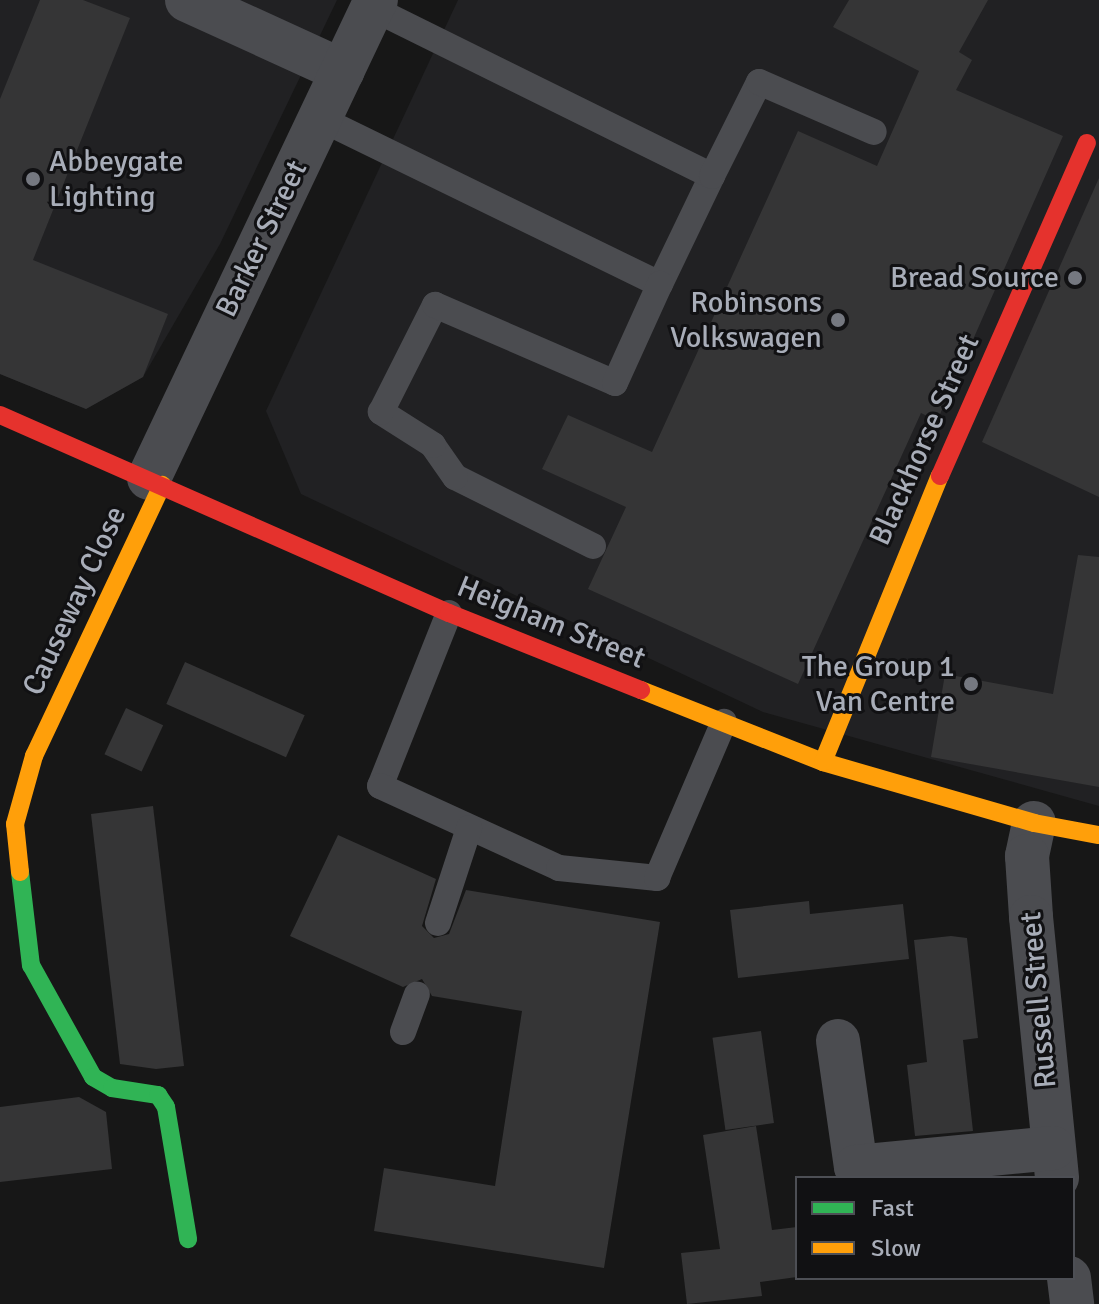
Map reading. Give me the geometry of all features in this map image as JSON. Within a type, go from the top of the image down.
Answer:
[{"type":"street","points":[[187,0],[343,71]]},
{"type":"street","name":"Barker Street","points":[[155,482],[374,4]]},
{"type":"street","name":"Blackhorse Street","points":[[823,762],[903,559],[1087,143]]},
{"type":"street","name":"Heigham Street","points":[[0,415],[449,613],[823,762],[1034,823],[1099,835]]},
{"type":"street","name":"Causeway Close","points":[[155,482],[34,756],[15,824],[31,965],[93,1077],[112,1088],[158,1095],[166,1107],[188,1239]]},
{"type":"street","name":"Russell Street","points":[[1034,823],[1028,871],[1055,1163]]},
{"type":"street","points":[[838,1041],[856,1167],[1055,1163]]},
{"type":"street","points":[[1069,1280],[1072,1304]]},
{"type":"lane","points":[[374,4],[712,176]]},
{"type":"lane","points":[[593,546],[455,477],[433,445],[381,412],[435,305],[615,383],[759,82],[874,132]]},
{"type":"lane","points":[[321,119],[660,284]]},
{"type":"lane","points":[[449,613],[380,786],[559,868],[657,878],[724,722]]},
{"type":"lane","points":[[438,923],[469,828]]},
{"type":"lane","points":[[403,1032],[417,994]]},
{"type":"shaded area","points":[[0,0],[337,0],[220,244],[143,377],[86,409],[0,374]]},
{"type":"shaded area","points":[[458,0],[1099,0],[1099,806],[763,712],[301,494],[266,411]]},
{"type":"building","name":"Abbeygate Lighting","points":[[40,0],[83,0],[130,18],[33,260],[168,314],[143,377],[86,409],[0,374],[0,99]]},
{"type":"building","name":"Robinsons Volkswagen","points":[[849,0],[988,0],[959,52],[972,60],[956,90],[1063,136],[937,421],[921,413],[798,684],[588,589],[626,507],[542,469],[568,415],[652,452],[798,131],[877,166],[919,71],[833,27]]},
{"type":"building","points":[[1099,178],[1099,497],[982,442]]},
{"type":"building","name":"The Group 1 Van Centre","points":[[1078,555],[1099,557],[1099,787],[931,757],[945,674],[1053,694]]},
{"type":"building","points":[[185,662],[305,715],[286,757],[166,704]]},
{"type":"building","points":[[126,708],[163,725],[142,772],[104,754]]},
{"type":"building","points":[[153,806],[184,1066],[156,1069],[120,1064],[91,814]]},
{"type":"building","points":[[338,835],[436,879],[422,926],[434,938],[449,934],[466,890],[660,922],[604,1268],[374,1231],[384,1168],[495,1186],[522,1011],[432,996],[422,979],[403,987],[290,936]]},
{"type":"building","points":[[809,901],[810,914],[903,904],[909,959],[738,978],[730,910]]},
{"type":"building","points":[[951,936],[967,938],[978,1038],[963,1040],[973,1131],[915,1136],[907,1065],[927,1062],[914,940]]},
{"type":"building","points":[[761,1031],[774,1123],[725,1130],[712,1038]]},
{"type":"building","points":[[79,1097],[106,1112],[112,1169],[0,1182],[0,1107]]},
{"type":"building","points":[[756,1126],[772,1230],[795,1227],[795,1277],[760,1282],[762,1296],[687,1304],[681,1253],[720,1249],[703,1135]]},
{"type":"traffic: fast","points":[[20,872],[31,965],[93,1077],[112,1088],[158,1095],[166,1107],[188,1239]]},
{"type":"traffic: slow","points":[[823,762],[940,476]]},
{"type":"traffic: slow","points":[[20,872],[15,824],[34,756],[162,485]]},
{"type":"traffic: slow","points":[[641,690],[823,762],[1034,823],[1099,835]]},
{"type":"traffic: jam","points":[[940,476],[1087,143]]},
{"type":"traffic: jam","points":[[0,415],[449,613],[641,690]]},
{"type":"place","name":"Abbeygate Lighting","points":[[33,179]]},
{"type":"place","name":"Bread Source","points":[[1075,278]]},
{"type":"place","name":"Robinsons Volkswagen","points":[[838,320]]},
{"type":"place","name":"The Group 1 Van Centre","points":[[971,684]]}]
